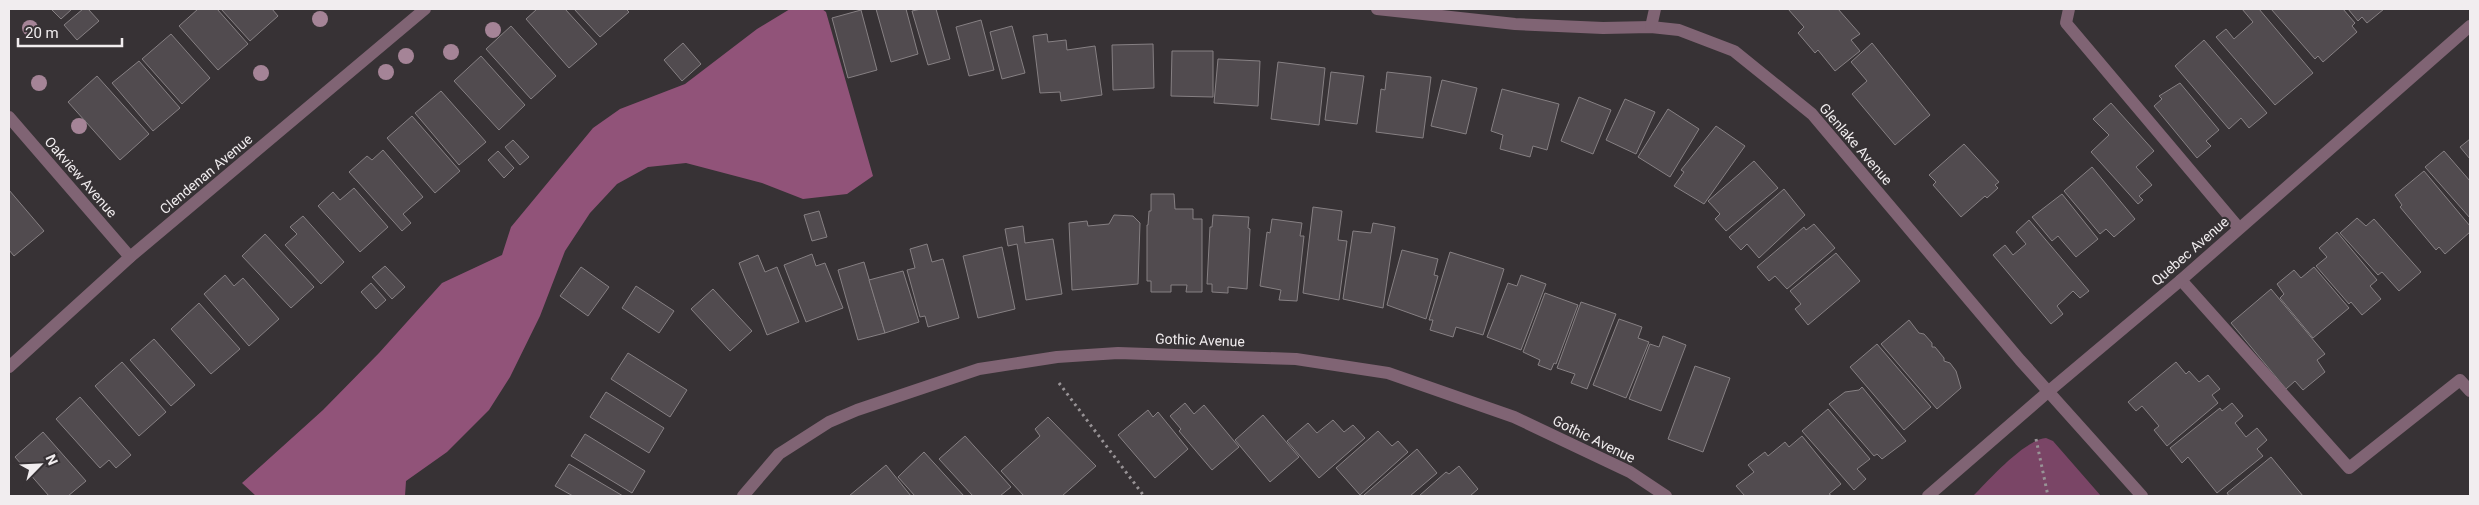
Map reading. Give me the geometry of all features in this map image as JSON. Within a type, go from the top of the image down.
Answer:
[{"type":"street","name":"Clendenan Avenue","points":[[9,366],[130,257],[426,9]]},
{"type":"street","name":"Glenlake Avenue","points":[[1377,9],[1515,24],[1603,28],[1651,27],[1679,30],[1734,51],[1812,114],[2049,391],[2142,496]]},
{"type":"street","points":[[1651,27],[1655,9]]},
{"type":"street","points":[[2069,9],[2066,23],[2239,228]]},
{"type":"street","name":"Quebec Avenue","points":[[1928,496],[2181,280],[2470,26]]},
{"type":"street","name":"Oakview Avenue","points":[[9,117],[130,257]]},
{"type":"street","points":[[2181,280],[2349,468],[2460,380],[2470,391]]},
{"type":"street","name":"Gothic Avenue","points":[[743,496],[779,454],[823,426],[857,410],[979,370],[1057,357],[1118,353],[1296,359],[1388,373],[1514,417],[1630,472],[1666,496]]},
{"type":"path","points":[[1059,383],[1144,496]]},
{"type":"path","points":[[2036,439],[2048,496]]},
{"type":"shaded area","points":[[790,9],[822,9],[826,12],[873,176],[847,194],[803,199],[762,183],[686,163],[648,167],[617,184],[590,213],[565,251],[540,316],[510,377],[489,410],[447,452],[406,481],[405,496],[256,496],[242,483],[323,410],[379,353],[442,283],[502,255],[511,227],[593,128],[620,109],[685,84],[757,29]]},
{"type":"shaded area","points":[[2046,438],[2053,441],[2101,496],[1973,496],[2017,453],[2037,440]]},
{"type":"building","points":[[51,9],[72,9],[61,19]]},
{"type":"building","points":[[83,9],[88,9],[99,21],[77,40],[64,25]]},
{"type":"building","points":[[198,9],[217,9],[248,44],[218,70],[179,26]]},
{"type":"building","points":[[221,9],[272,9],[278,16],[250,41]]},
{"type":"building","points":[[537,9],[565,9],[597,44],[569,68],[526,19]]},
{"type":"building","points":[[574,9],[626,9],[629,12],[600,37]]},
{"type":"building","points":[[876,9],[906,9],[918,54],[891,62]]},
{"type":"building","points":[[936,9],[950,59],[928,65],[912,11]]},
{"type":"building","points":[[1788,9],[1838,9],[1860,34],[1851,40],[1860,51],[1835,71],[1818,50],[1815,53],[1798,33],[1804,27]]},
{"type":"building","points":[[2242,9],[2259,9],[2313,73],[2275,105],[2216,37],[2226,29],[2234,39],[2253,22]]},
{"type":"building","points":[[2271,9],[2343,9],[2355,23],[2352,26],[2357,32],[2323,62],[2318,56],[2315,59]]},
{"type":"building","points":[[2348,9],[2384,9],[2367,23],[2362,17],[2358,21]]},
{"type":"building","points":[[861,10],[877,70],[848,78],[832,18]]},
{"type":"building","points":[[981,20],[994,70],[969,76],[956,27]]},
{"type":"building","points":[[511,26],[556,76],[531,99],[486,49]]},
{"type":"building","points":[[1012,26],[1025,73],[1002,79],[990,32]]},
{"type":"building","points":[[171,34],[210,78],[182,104],[142,59]]},
{"type":"building","points":[[1047,34],[1048,42],[1066,40],[1067,50],[1095,46],[1102,95],[1061,101],[1060,92],[1040,93],[1033,36]]},
{"type":"building","points":[[2204,40],[2267,113],[2249,128],[2241,118],[2229,129],[2175,66]]},
{"type":"building","points":[[683,43],[701,64],[682,81],[664,60]]},
{"type":"building","points":[[1872,43],[1930,115],[1895,145],[1852,94],[1867,81],[1851,62]]},
{"type":"building","points":[[1153,44],[1154,88],[1113,90],[1112,45]]},
{"type":"building","points":[[1172,51],[1213,51],[1213,97],[1171,96]]},
{"type":"building","points":[[481,56],[525,105],[499,130],[454,81]]},
{"type":"building","points":[[1218,59],[1260,61],[1258,106],[1214,103]]},
{"type":"building","points":[[139,61],[180,108],[153,131],[112,83]]},
{"type":"building","points":[[1278,62],[1325,68],[1319,125],[1271,119]]},
{"type":"building","points":[[1331,72],[1364,76],[1357,124],[1325,120]]},
{"type":"building","points":[[1387,72],[1431,77],[1423,138],[1376,132],[1381,89],[1385,90]]},
{"type":"building","points":[[97,76],[149,134],[120,160],[68,102]]},
{"type":"building","points":[[1442,80],[1477,88],[1466,134],[1431,126]]},
{"type":"building","points":[[2180,83],[2219,130],[2206,141],[2211,146],[2197,158],[2154,106],[2162,99],[2159,96]]},
{"type":"building","points":[[1502,89],[1559,104],[1547,150],[1533,146],[1530,157],[1500,149],[1503,135],[1491,131]]},
{"type":"building","points":[[441,91],[486,142],[459,165],[415,113]]},
{"type":"building","points":[[1579,97],[1611,110],[1593,154],[1561,141]]},
{"type":"building","points":[[1625,99],[1655,112],[1636,154],[1606,140]]},
{"type":"building","points":[[2111,103],[2154,151],[2136,167],[2152,185],[2139,196],[2143,200],[2138,204],[2091,152],[2109,135],[2093,119]]},
{"type":"building","points":[[1668,109],[1699,129],[1670,177],[1638,157]]},
{"type":"building","points":[[412,116],[460,171],[435,193],[387,138]]},
{"type":"building","points":[[1716,126],[1745,146],[1704,204],[1674,186],[1684,172],[1681,170]]},
{"type":"building","points":[[2470,139],[2470,159],[2460,147]]},
{"type":"building","points":[[513,140],[529,157],[520,165],[505,147]]},
{"type":"building","points":[[1964,144],[1999,182],[1995,185],[1998,188],[1987,198],[1985,196],[1961,217],[1933,185],[1936,182],[1929,175]]},
{"type":"building","points":[[383,150],[423,197],[403,214],[411,223],[402,231],[349,172],[367,156],[372,160]]},
{"type":"building","points":[[498,151],[514,168],[504,178],[488,160]]},
{"type":"building","points":[[2444,151],[2470,181],[2470,218],[2425,167]]},
{"type":"building","points":[[1754,161],[1778,188],[1726,231],[1715,219],[1720,214],[1708,201]]},
{"type":"building","points":[[2092,167],[2135,219],[2114,237],[2106,229],[2100,234],[2064,191]]},
{"type":"building","points":[[2424,171],[2470,226],[2470,232],[2445,254],[2439,247],[2436,250],[2400,207],[2402,205],[2395,195]]},
{"type":"building","points":[[354,188],[388,227],[360,252],[318,206],[333,192],[340,200]]},
{"type":"building","points":[[1784,189],[1805,215],[1759,258],[1747,244],[1741,250],[1729,237]]},
{"type":"building","points":[[9,190],[44,231],[14,256],[9,250]]},
{"type":"building","points":[[1151,194],[1174,194],[1175,209],[1193,209],[1193,219],[1202,219],[1202,292],[1186,292],[1187,285],[1171,285],[1171,292],[1151,292],[1151,281],[1147,281],[1147,225],[1149,211],[1151,211]]},
{"type":"building","points":[[2062,194],[2098,239],[2076,257],[2058,236],[2052,241],[2032,217]]},
{"type":"building","points":[[1313,207],[1342,211],[1338,240],[1347,241],[1339,300],[1303,293]]},
{"type":"building","points":[[819,211],[827,237],[812,241],[804,215]]},
{"type":"building","points":[[1114,215],[1133,216],[1140,223],[1138,284],[1072,290],[1069,223],[1087,221],[1088,226],[1109,224]]},
{"type":"building","points":[[1213,215],[1249,217],[1247,289],[1228,287],[1228,293],[1212,292],[1212,284],[1207,284],[1210,227],[1212,227]]},
{"type":"building","points":[[303,216],[344,262],[321,284],[285,245],[297,234],[290,227]]},
{"type":"building","points":[[2357,218],[2366,226],[2374,219],[2421,272],[2399,291],[2382,272],[2378,275],[2340,233]]},
{"type":"building","points":[[1272,219],[1302,223],[1300,236],[1304,236],[1297,301],[1279,300],[1281,290],[1260,286],[1267,232],[1270,233]]},
{"type":"building","points":[[2029,220],[2089,291],[2080,298],[2073,291],[2057,306],[2063,314],[2051,324],[1993,255],[2005,245],[2013,255],[2026,244],[2016,232]]},
{"type":"building","points":[[1373,223],[1395,227],[1383,308],[1343,299],[1353,231],[1371,233]]},
{"type":"building","points":[[1814,224],[1835,248],[1787,289],[1775,276],[1769,281],[1757,267],[1804,227],[1806,230]]},
{"type":"building","points":[[1023,226],[1025,243],[1053,239],[1062,294],[1026,300],[1017,244],[1008,246],[1005,229]]},
{"type":"building","points":[[2337,232],[2377,280],[2370,286],[2381,299],[2362,315],[2351,302],[2349,304],[2316,266],[2327,257],[2319,248]]},
{"type":"building","points":[[265,234],[314,287],[291,308],[242,256]]},
{"type":"building","points":[[927,244],[932,262],[943,259],[959,318],[928,327],[925,316],[920,317],[907,270],[915,268],[910,249]]},
{"type":"building","points":[[1002,247],[1015,309],[978,318],[963,256]]},
{"type":"building","points":[[1402,250],[1438,259],[1434,275],[1438,276],[1426,319],[1387,305]]},
{"type":"building","points":[[1450,252],[1504,269],[1483,335],[1456,327],[1453,337],[1430,330],[1433,320],[1429,320]]},
{"type":"building","points":[[1836,253],[1860,281],[1808,325],[1795,309],[1801,304],[1790,291]]},
{"type":"building","points":[[812,254],[816,266],[825,263],[843,308],[806,322],[784,265]]},
{"type":"building","points":[[758,255],[765,272],[777,267],[799,322],[767,335],[739,263]]},
{"type":"building","points":[[864,262],[885,333],[858,340],[838,270]]},
{"type":"building","points":[[385,266],[405,287],[392,299],[372,277]]},
{"type":"building","points":[[581,267],[609,287],[588,316],[560,296]]},
{"type":"building","points":[[2314,267],[2349,308],[2313,338],[2280,298],[2284,294],[2277,284],[2294,270],[2301,278]]},
{"type":"building","points":[[903,271],[919,322],[885,333],[869,280]]},
{"type":"building","points":[[225,275],[234,286],[243,278],[279,319],[249,346],[204,294]]},
{"type":"building","points":[[1521,275],[1546,284],[1521,350],[1487,337],[1508,283],[1517,286]]},
{"type":"building","points":[[371,283],[386,300],[376,309],[361,292]]},
{"type":"building","points":[[636,286],[674,311],[659,333],[622,308]]},
{"type":"building","points":[[713,289],[752,331],[730,351],[691,309]]},
{"type":"building","points":[[2271,289],[2325,354],[2317,360],[2325,372],[2303,390],[2295,381],[2286,389],[2231,323]]},
{"type":"building","points":[[1545,293],[1578,305],[1556,364],[1554,363],[1551,370],[1538,365],[1540,360],[1523,352]]},
{"type":"building","points":[[1581,302],[1616,314],[1587,389],[1571,383],[1575,374],[1557,368]]},
{"type":"building","points":[[199,303],[240,349],[211,374],[171,329]]},
{"type":"building","points":[[1619,319],[1642,327],[1638,338],[1649,342],[1626,398],[1593,385]]},
{"type":"building","points":[[1909,320],[1919,333],[1924,334],[1932,343],[1932,347],[1935,347],[1944,358],[1944,361],[1950,363],[1956,371],[1961,388],[1937,409],[1881,344]]},
{"type":"building","points":[[1663,336],[1686,345],[1661,411],[1629,399],[1650,344],[1659,347]]},
{"type":"building","points":[[154,339],[195,385],[171,406],[130,360]]},
{"type":"building","points":[[1877,344],[1931,407],[1904,430],[1850,367]]},
{"type":"building","points":[[628,353],[687,390],[670,417],[611,379]]},
{"type":"building","points":[[122,362],[166,412],[139,436],[95,386]]},
{"type":"building","points":[[2176,362],[2186,374],[2189,371],[2199,382],[2208,375],[2220,389],[2212,395],[2218,403],[2167,446],[2154,430],[2159,426],[2142,406],[2136,411],[2128,402]]},
{"type":"building","points":[[1695,366],[1730,378],[1703,452],[1668,439]]},
{"type":"building","points":[[1862,387],[1906,441],[1882,459],[1877,454],[1874,456],[1829,404],[1845,392],[1859,390]]},
{"type":"building","points":[[606,392],[664,428],[649,453],[590,417]]},
{"type":"building","points":[[80,397],[131,455],[116,468],[109,460],[100,468],[56,419]]},
{"type":"building","points":[[1185,403],[1194,414],[1204,405],[1239,447],[1212,470],[1179,431],[1181,429],[1170,416]]},
{"type":"building","points":[[2232,403],[2243,416],[2235,423],[2246,437],[2257,428],[2267,440],[2257,449],[2263,456],[2217,493],[2188,457],[2182,463],[2170,448],[2220,408],[2222,411]]},
{"type":"building","points":[[1828,409],[1870,459],[1857,469],[1866,479],[1854,490],[1802,431]]},
{"type":"building","points":[[1148,410],[1153,417],[1158,412],[1188,449],[1155,478],[1118,435]]},
{"type":"building","points":[[1263,415],[1299,457],[1270,482],[1235,440]]},
{"type":"building","points":[[1048,417],[1096,466],[1062,496],[1024,496],[1001,471],[1040,436],[1035,429]]},
{"type":"building","points":[[1333,420],[1344,432],[1353,425],[1365,438],[1319,478],[1287,441],[1308,423],[1317,433]]},
{"type":"building","points":[[1378,431],[1392,446],[1398,441],[1408,452],[1360,495],[1336,468]]},
{"type":"building","points":[[43,432],[86,481],[68,496],[49,496],[15,457]]},
{"type":"building","points":[[585,434],[645,471],[632,493],[571,456]]},
{"type":"building","points":[[965,436],[1011,487],[1000,496],[973,496],[939,459]]},
{"type":"building","points":[[1802,436],[1841,484],[1829,494],[1832,496],[1745,496],[1736,486],[1754,472],[1748,465],[1765,452],[1768,456],[1785,442],[1789,447]]},
{"type":"building","points":[[1417,449],[1437,473],[1410,496],[1364,495]]},
{"type":"building","points":[[924,452],[964,496],[915,496],[898,477]]},
{"type":"building","points":[[2271,457],[2303,496],[2229,496],[2227,493]]},
{"type":"building","points":[[569,464],[623,496],[573,496],[555,486]]},
{"type":"building","points":[[886,465],[911,496],[849,496]]},
{"type":"building","points":[[1459,466],[1478,489],[1470,496],[1419,496],[1446,472],[1449,474]]}]
